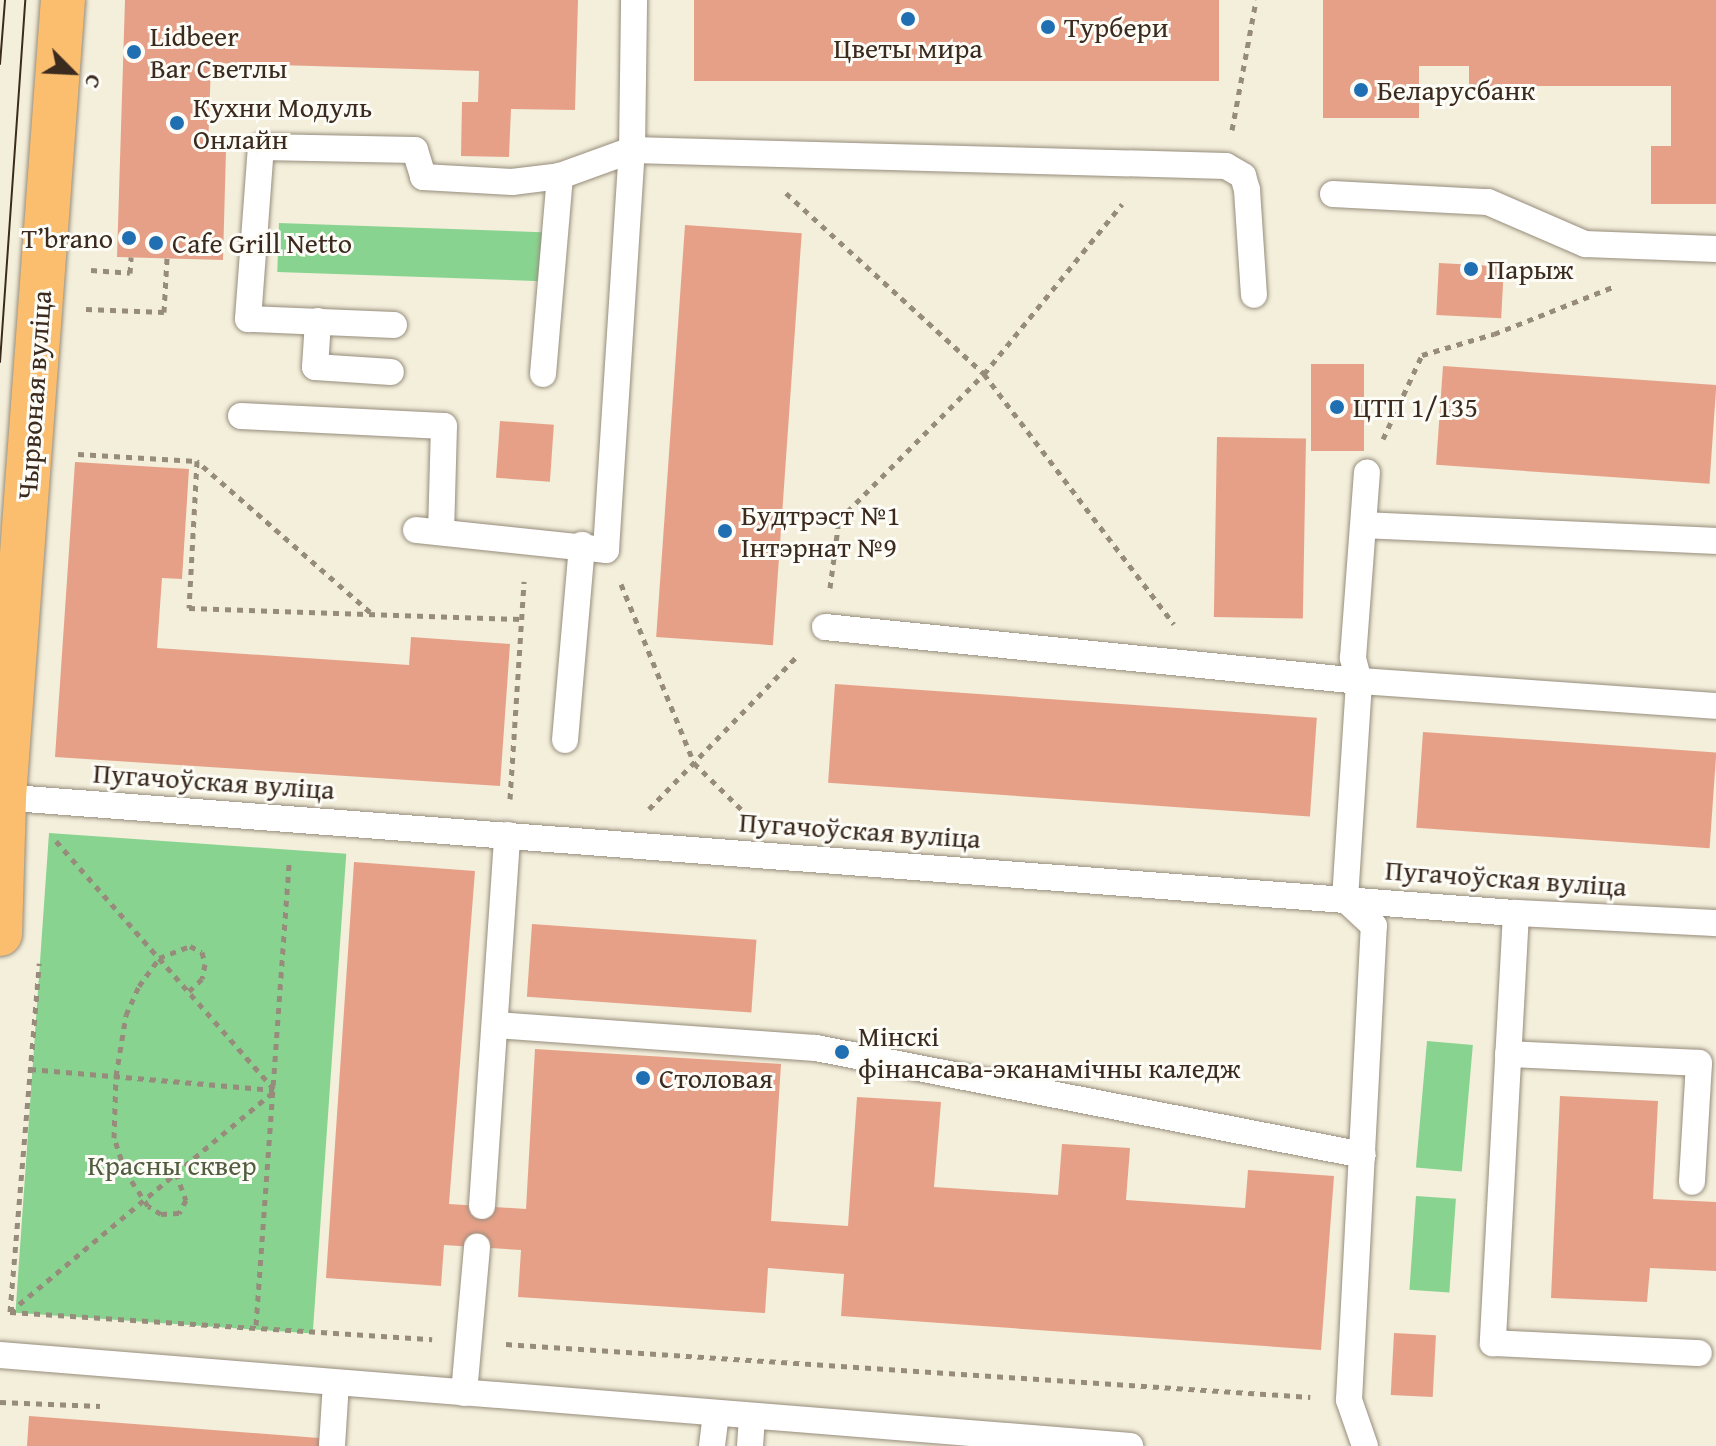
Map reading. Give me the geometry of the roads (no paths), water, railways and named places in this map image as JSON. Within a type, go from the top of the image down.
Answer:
[{"type":"main road","name":"Чырвоная вуліца","points":[[0,934],[2,797],[63,0]]},
{"type":"lane","points":[[565,740],[594,548],[632,150],[634,0]]},
{"type":"lane","points":[[394,325],[248,319],[261,147],[415,150],[423,177],[512,182],[560,176],[632,150],[739,150],[1226,166],[1243,176],[1247,190],[1254,295]]},
{"type":"lane","points":[[543,374],[560,176]]},
{"type":"lane","points":[[1333,194],[1488,202],[1585,244],[1716,249]]},
{"type":"lane","points":[[318,321],[315,367],[391,372]]},
{"type":"lane","points":[[241,416],[444,426],[428,530],[527,538],[594,548]]},
{"type":"lane","points":[[1365,1446],[1349,1400],[1374,926],[1345,899],[1359,681],[1353,658],[1367,473]]},
{"type":"lane","points":[[1364,525],[1716,541]]},
{"type":"lane","points":[[825,627],[1359,681],[1716,706]]},
{"type":"lane","name":"Пугачоўская вуліца","points":[[2,797],[508,824],[789,857],[1516,913],[1716,923]]},
{"type":"lane","points":[[482,1206],[508,824]]},
{"type":"lane","points":[[1516,913],[1493,1343],[1699,1353]]},
{"type":"lane","points":[[495,1025],[816,1048],[1363,1155]]},
{"type":"lane","points":[[1508,1054],[1699,1063],[1692,1182]]},
{"type":"lane","points":[[464,1393],[471,1342],[477,1247]]},
{"type":"lane","points":[[0,1355],[1130,1446]]},
{"type":"lane","points":[[332,1446],[336,1383]]},
{"type":"lane","points":[[712,1446],[716,1413]]},
{"type":"lane","points":[[750,1446],[752,1417]]},
{"type":"tram line","points":[[0,64],[5,0]]},
{"type":"tram line","points":[[0,362],[25,0]]},
{"type":"place","name":"Цветы мира","points":[[908,19]]},
{"type":"place","name":"Турбери","points":[[1048,27]]},
{"type":"place","name":"Lidbeer Bar Светлы","points":[[134,52]]},
{"type":"place","name":"Беларусбанк","points":[[1361,90]]},
{"type":"place","name":"Кухни Модуль Онлайн","points":[[177,123]]},
{"type":"place","name":"T’brano","points":[[129,238]]},
{"type":"place","name":"Cafe Grill Netto","points":[[156,243]]},
{"type":"place","name":"Парыж","points":[[1471,269]]},
{"type":"place","name":"ЦТП 1/135","points":[[1337,407]]},
{"type":"place","name":"Будтрэст №1 Інтэрнат №9","points":[[725,531]]},
{"type":"place","name":"Мінскі фінансава-эканамічны каледж","points":[[842,1052]]},
{"type":"place","name":"Столовая","points":[[643,1078]]},
{"type":"park label","name":"Красны сквер","points":[[172,1165]]}]
